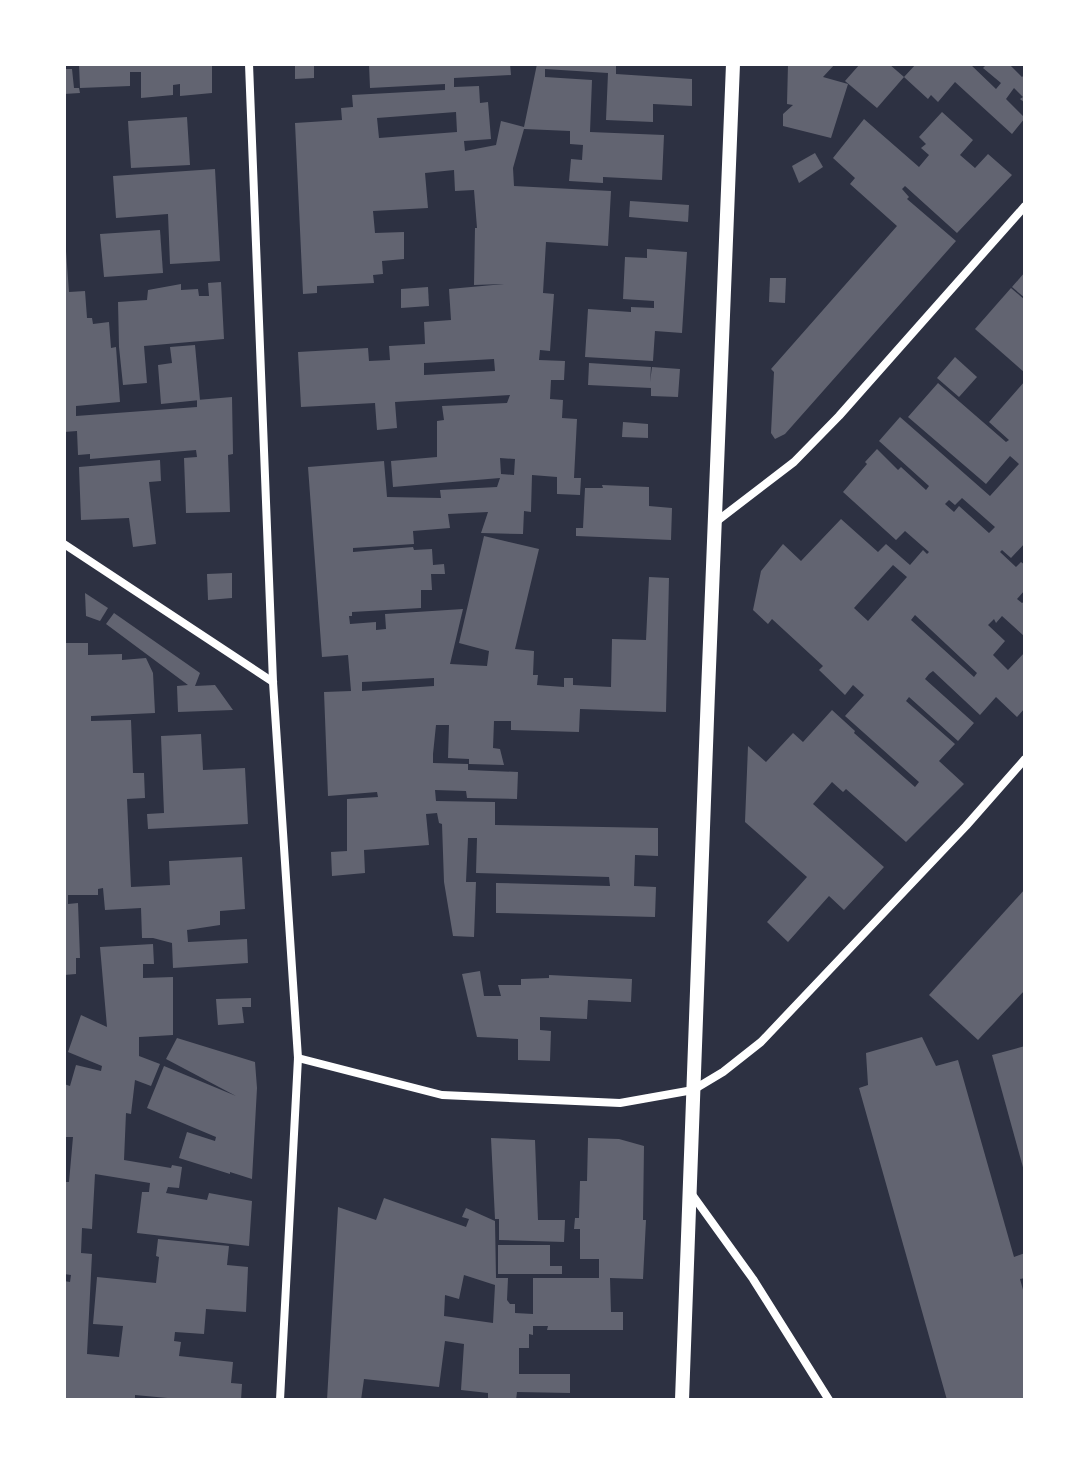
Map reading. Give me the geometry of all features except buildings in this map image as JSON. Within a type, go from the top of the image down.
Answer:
[{"type":"street","points":[[249,64],[273,682],[298,1058],[280,1400]]},
{"type":"street","points":[[682,1400],[733,64]]},
{"type":"street","points":[[717,521],[794,462],[839,416],[1025,206]]},
{"type":"street","points":[[64,544],[273,682]]},
{"type":"street","points":[[298,1058],[442,1095],[620,1103],[693,1090],[723,1072],[761,1042],[955,838],[1025,759]]},
{"type":"street","points":[[688,1189],[753,1279],[829,1400]]}]
